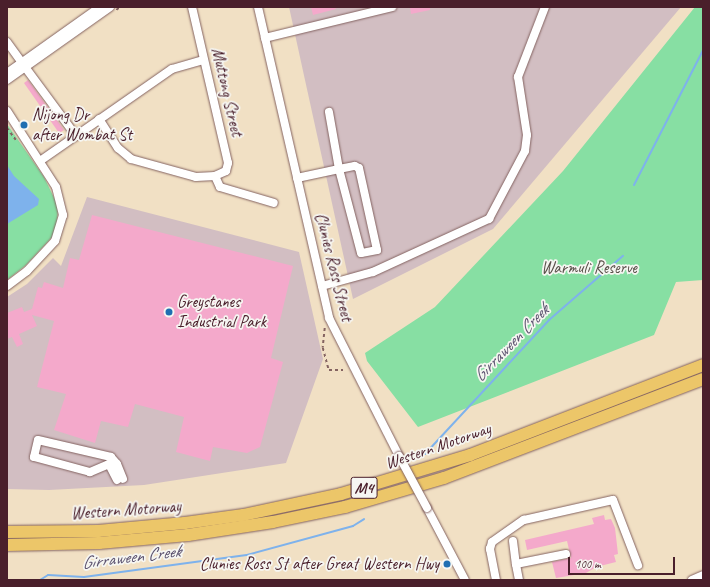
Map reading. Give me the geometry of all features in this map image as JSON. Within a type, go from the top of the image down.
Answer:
[{"type":"highway","name":"Western Motorway","points":[[7,532],[98,531],[178,524],[244,515],[319,499],[450,461],[703,365]]},
{"type":"highway","name":"Western Motorway","points":[[7,545],[99,544],[167,538],[258,525],[339,508],[451,475],[703,379]]},
{"type":"street","points":[[7,80],[23,65],[100,7]]},
{"type":"street","points":[[7,73],[23,65],[110,7]]},
{"type":"street","name":"Muttong Street","points":[[192,7],[228,163],[226,171],[215,176]]},
{"type":"street","name":"Clunies Ross Street","points":[[258,7],[322,286],[335,332],[465,580]]},
{"type":"street","points":[[265,38],[392,7]]},
{"type":"street","points":[[322,286],[373,272],[489,219],[525,151],[527,135],[518,77],[545,7]]},
{"type":"street","points":[[7,42],[76,136]]},
{"type":"street","points":[[40,161],[172,69],[204,60]]},
{"type":"street","points":[[7,111],[40,161],[60,195],[62,224],[55,240],[27,271],[7,286]]},
{"type":"street","points":[[297,178],[339,168],[355,166],[359,168],[377,250],[360,253],[339,168],[329,112]]},
{"type":"street","points":[[99,119],[118,148],[132,159],[196,177],[215,176],[220,187],[274,203]]},
{"type":"street","points":[[38,440],[110,457],[117,464],[120,480],[109,464],[90,472],[34,457],[38,440]]},
{"type":"street","points":[[498,579],[490,550],[492,542],[524,520],[613,500],[638,565]]},
{"type":"street","points":[[513,541],[519,580]]},
{"type":"street","points":[[516,564],[566,554]]},
{"type":"street","points":[[692,580],[703,576]]},
{"type":"path","points":[[7,128],[19,144]]},
{"type":"path","points":[[323,348],[330,370],[343,370]]},
{"type":"shaded area","points":[[289,7],[681,7],[493,229],[353,299]]},
{"type":"shaded area","points":[[87,197],[299,252],[323,359],[286,463],[144,485],[49,490],[7,489],[7,297],[27,284],[53,258],[61,266]]},
{"type":"green space","name":"Warmuli Reserve","points":[[695,7],[703,7],[703,280],[676,282],[654,335],[418,427],[367,361],[365,353],[435,307],[563,171]]},
{"type":"green space","points":[[7,124],[44,177],[58,206],[57,225],[53,236],[26,265],[7,280]]},
{"type":"water","points":[[7,165],[14,176],[39,199],[38,205],[7,224]]},
{"type":"building","points":[[311,7],[335,7],[336,9],[313,15]]},
{"type":"building","points":[[410,7],[430,7],[430,10],[411,14]]},
{"type":"building","points":[[28,80],[64,130],[59,133],[24,83]]},
{"type":"building","name":"Greystanes Industrial Park","points":[[92,215],[293,266],[271,358],[283,362],[260,447],[247,453],[213,447],[210,461],[176,452],[184,417],[135,404],[128,427],[101,421],[95,443],[54,430],[66,394],[37,387],[54,321],[32,315],[37,326],[19,334],[23,344],[17,347],[12,337],[7,339],[7,313],[22,307],[24,312],[32,309],[38,287],[42,288],[44,282],[63,288],[70,258],[79,260]]},
{"type":"building","points":[[604,515],[605,520],[611,519],[615,528],[618,554],[614,555],[616,562],[596,567],[586,573],[556,578],[552,562],[571,558],[567,541],[527,550],[525,540],[594,524],[592,518]]},
{"type":"waterway","name":"Girraween Creek","points":[[634,185],[703,50]]},
{"type":"waterway","name":"Girraween Creek","points":[[425,454],[549,320],[623,256]]},
{"type":"waterway","name":"Girraween Creek","points":[[40,580],[48,575],[84,577],[247,555],[353,526],[364,519]]},
{"type":"place","name":"Nijong Dr after Wombat St","points":[[24,125]]},
{"type":"place","name":"Greystanes Industrial Park","points":[[169,312]]},
{"type":"place","name":"Clunies Ross St after Great Western Hwy","points":[[447,564]]}]
